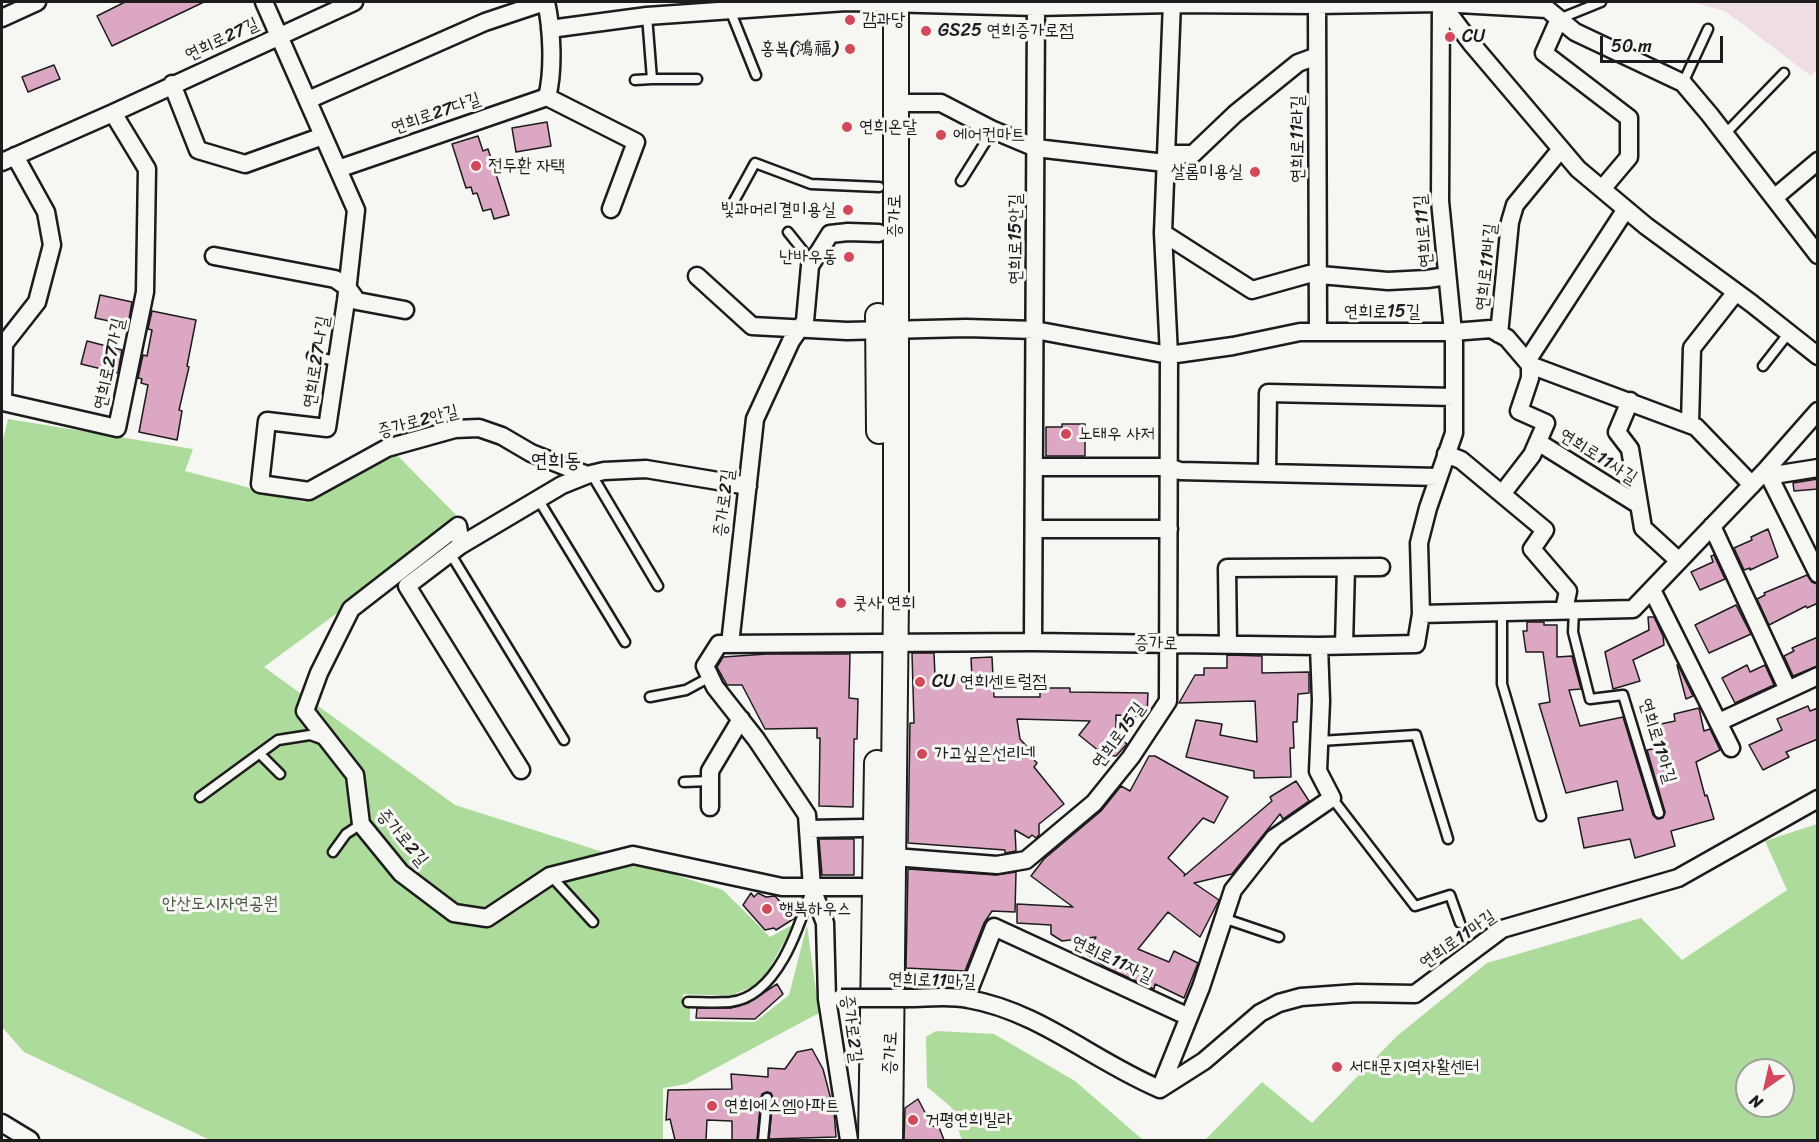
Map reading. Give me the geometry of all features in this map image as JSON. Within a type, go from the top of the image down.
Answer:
[{"type":"main road","name":"증가로","points":[[888,2],[897,103],[886,329],[887,643],[894,857],[890,1140]]},
{"type":"main road","name":"증가로","points":[[886,329],[879,232],[879,187],[888,2]]},
{"type":"main road","name":"증가로","points":[[870,1140],[887,643]]},
{"type":"street","points":[[2,18],[35,2]]},
{"type":"street","name":"연희로27나길","points":[[260,484],[267,421],[327,428],[356,210],[264,2]]},
{"type":"street","name":"연희로27길","points":[[8,159],[354,2]]},
{"type":"street","points":[[308,100],[485,22],[545,2],[550,19],[550,85],[547,97],[636,142],[611,209]]},
{"type":"street","points":[[550,29],[728,6],[846,2],[1036,4],[1441,2],[1552,10],[1575,32],[1683,83],[1818,255]]},
{"type":"street","points":[[1441,2],[1471,44],[1578,169],[1626,209],[1818,356]]},
{"type":"street","name":"연희로11길","points":[[1416,644],[1421,614],[1419,543],[1428,508],[1454,433],[1453,332],[1440,201],[1441,2]]},
{"type":"street","name":"연희로15길","points":[[894,857],[997,865],[1026,860],[1094,803],[1131,757],[1168,701],[1169,355],[1163,233],[1172,3]]},
{"type":"street","name":"연희로11라길","points":[[1317,3],[1318,332]]},
{"type":"street","name":"연희로15안길","points":[[1033,642],[1036,4]]},
{"type":"street","points":[[1552,10],[1544,53],[1629,118],[1629,157],[1602,189]]},
{"type":"street","points":[[897,103],[941,104],[1036,148],[1166,158],[1193,154],[1235,114],[1298,63],[1317,56]]},
{"type":"street","name":"연희로27길","points":[[172,84],[198,150],[245,164],[323,136]]},
{"type":"street","name":"연희로27다길","points":[[338,169],[547,97]]},
{"type":"street","name":"연희로27가길","points":[[8,159],[46,212],[52,245],[37,302],[4,344],[3,402],[117,428],[145,292],[147,169],[113,113]]},
{"type":"street","name":"연희로11바길","points":[[1499,334],[1512,213],[1515,205],[1561,149]]},
{"type":"street","points":[[1774,198],[1818,161]]},
{"type":"street","points":[[1528,363],[1626,209]]},
{"type":"street","name":"증가로","points":[[801,329],[805,321],[810,266],[830,234],[879,232]]},
{"type":"street","points":[[1163,233],[1252,290],[1309,274],[1388,281],[1447,276]]},
{"type":"street","points":[[214,256],[335,279],[347,287],[357,301],[405,310]]},
{"type":"street","points":[[697,276],[752,326],[801,329],[1035,330],[1169,355]]},
{"type":"street","points":[[1690,424],[1692,348],[1736,292]]},
{"type":"street","name":"증가로2길","points":[[729,644],[755,419],[791,341],[801,329]]},
{"type":"street","points":[[1453,332],[1491,329],[1507,338],[1528,363],[1696,426],[1752,485]]},
{"type":"street","name":"연희로15길","points":[[1169,355],[1233,346],[1300,332],[1453,332]]},
{"type":"street","name":"연희로11사길","points":[[1502,494],[1532,455],[1546,423],[1519,411],[1530,378],[1528,363]]},
{"type":"street","points":[[1267,473],[1268,393],[1454,397]]},
{"type":"street","name":"연희로11사길","points":[[1630,401],[1617,432],[1630,449],[1643,528],[1679,561]]},
{"type":"street","points":[[1421,614],[1633,609],[1752,485],[1769,474],[1818,411]]},
{"type":"street","name":"증가로2안길","points":[[260,484],[309,491],[387,447],[455,429],[479,428],[502,436],[531,453],[589,475]]},
{"type":"street","name":"연희로11사길","points":[[1538,442],[1639,505]]},
{"type":"street","points":[[1446,454],[1461,460],[1545,530],[1532,549],[1568,591],[1569,610]]},
{"type":"street","points":[[1034,466],[1169,467],[1180,471],[1438,477]]},
{"type":"street","points":[[1769,474],[1818,468]]},
{"type":"street","points":[[521,770],[407,586],[456,549],[562,484],[589,475],[604,471],[646,469],[747,486]]},
{"type":"street","points":[[1769,474],[1818,574]]},
{"type":"street","name":"증가로2길","points":[[456,549],[458,526],[351,609],[319,673],[305,711],[355,775],[361,824],[401,873],[453,913],[488,918],[550,876],[633,855],[782,887],[812,888]]},
{"type":"street","points":[[1712,526],[1788,690]]},
{"type":"street","points":[[1034,529],[1169,529]]},
{"type":"street","points":[[1228,644],[1227,568],[1381,567]]},
{"type":"street","points":[[1344,645],[1346,568]]},
{"type":"street","points":[[1652,590],[1731,748]]},
{"type":"street","name":"증가로","points":[[729,644],[1033,642],[1319,646],[1416,644]]},
{"type":"street","points":[[710,677],[705,666],[719,644],[729,644]]},
{"type":"street","points":[[1160,1089],[1201,987],[1233,890],[1274,838],[1332,798],[1318,771],[1321,701],[1319,646]]},
{"type":"street","points":[[1719,722],[1818,676]]},
{"type":"street","name":"증가로2길","points":[[710,677],[807,815],[812,888],[825,923],[849,1140]]},
{"type":"street","points":[[711,807],[710,771],[741,719]]},
{"type":"street","name":"연희로11마길","points":[[834,999],[966,998],[989,1003],[1039,1023],[1138,1080],[1160,1089],[1204,1061],[1260,1013],[1279,1003],[1301,997],[1357,993],[1415,994],[1502,929],[1678,878],[1818,799]]},
{"type":"street","points":[[808,829],[862,828]]},
{"type":"street","points":[[812,888],[861,887]]},
{"type":"street","name":"연희로11자길","points":[[966,998],[994,927],[1189,1017]]},
{"type":"street","points":[[3,1127],[30,1140]]},
{"type":"lane","points":[[1552,10],[1601,2]]},
{"type":"lane","points":[[728,6],[756,75]]},
{"type":"lane","points":[[647,16],[652,79]]},
{"type":"lane","points":[[1683,83],[1708,28]]},
{"type":"lane","points":[[1725,134],[1784,73]]},
{"type":"lane","points":[[635,80],[697,79]]},
{"type":"lane","points":[[961,181],[993,130]]},
{"type":"lane","name":"증가로","points":[[733,203],[755,163],[811,184],[879,187]]},
{"type":"lane","points":[[788,232],[812,262]]},
{"type":"lane","points":[[1763,366],[1788,334]]},
{"type":"lane","points":[[312,356],[336,361]]},
{"type":"lane","points":[[589,475],[657,586]]},
{"type":"lane","points":[[538,499],[625,642]]},
{"type":"lane","points":[[456,549],[564,740]]},
{"type":"lane","name":"연희로11아길","points":[[1569,610],[1590,699],[1623,695],[1659,813]]},
{"type":"lane","points":[[1502,612],[1502,684],[1541,816]]},
{"type":"lane","points":[[650,697],[686,690],[710,677]]},
{"type":"lane","points":[[200,797],[278,740],[310,735],[327,740]]},
{"type":"lane","points":[[1320,741],[1416,735],[1448,839]]},
{"type":"lane","points":[[260,754],[280,774]]},
{"type":"lane","points":[[684,782],[710,781]]},
{"type":"lane","points":[[1332,798],[1415,906],[1450,895],[1460,923]]},
{"type":"lane","points":[[333,852],[345,834],[361,824]]},
{"type":"lane","points":[[550,876],[593,922]]},
{"type":"lane","points":[[688,1002],[732,1002],[763,988],[797,933],[812,888]]},
{"type":"lane","points":[[1223,918],[1279,938]]},
{"type":"lane","points":[[763,1140],[766,1098]]},
{"type":"shaded area","points":[[1691,2],[1817,2],[1817,69],[1811,76],[1725,11]]},
{"type":"green space","name":"안산도시자연공원","points":[[8,419],[193,449],[185,471],[304,502],[394,452],[462,521],[264,667],[455,805],[723,890],[770,937],[794,924],[767,973],[752,987],[729,996],[683,994],[683,1005],[690,1007],[690,1021],[755,1022],[789,995],[807,925],[819,1013],[686,1084],[663,1088],[663,1140],[208,1140],[24,1052],[2,1027],[2,444]]},
{"type":"green space","points":[[1817,824],[1817,1140],[1205,1140],[1262,1082],[1312,1123],[1397,1036],[1487,963],[1641,918],[1682,960],[1787,890],[1765,841]]},
{"type":"green space","points":[[936,1031],[994,1034],[1075,1081],[1143,1140],[962,1140],[951,1107],[927,1087],[926,1037]]},
{"type":"building","points":[[125,2],[204,2],[112,46],[97,16]]},
{"type":"building","points":[[54,65],[60,79],[28,92],[22,77]]},
{"type":"building","points":[[547,122],[551,146],[516,152],[512,128]]},
{"type":"building","name":"전두환 자택","points":[[478,136],[483,151],[488,149],[509,215],[494,219],[491,209],[483,211],[477,193],[473,194],[471,187],[466,188],[452,144]]},
{"type":"building","points":[[100,295],[132,302],[128,325],[95,318]]},
{"type":"building","points":[[152,311],[196,320],[187,366],[189,367],[179,410],[182,411],[177,440],[139,432],[148,385],[141,383],[142,379],[138,378],[143,355],[147,356],[152,330],[148,329]]},
{"type":"building","points":[[87,341],[122,350],[118,373],[81,364]]},
{"type":"building","name":"노태우 사저","points":[[1062,424],[1085,424],[1085,456],[1046,456],[1046,427],[1062,427]]},
{"type":"building","points":[[1818,479],[1818,489],[1794,491],[1793,483]]},
{"type":"building","points":[[1768,529],[1778,557],[1750,570],[1750,568],[1744,570],[1734,548]]},
{"type":"building","points":[[1714,555],[1725,579],[1700,590],[1691,572],[1713,562],[1711,556]]},
{"type":"building","points":[[1807,575],[1812,582],[1818,584],[1818,603],[1807,608],[1806,606],[1769,625],[1757,599],[1765,595],[1764,593]]},
{"type":"building","points":[[1736,605],[1751,634],[1709,653],[1695,625]]},
{"type":"building","points":[[1648,617],[1654,617],[1663,636],[1664,645],[1633,660],[1640,681],[1613,689],[1605,652],[1649,630]]},
{"type":"building","points":[[1527,622],[1557,625],[1557,657],[1572,656],[1581,689],[1569,690],[1580,726],[1623,717],[1653,815],[1657,819],[1663,818],[1665,812],[1647,750],[1662,747],[1656,725],[1675,721],[1674,714],[1699,708],[1704,731],[1710,729],[1720,750],[1696,762],[1714,819],[1671,831],[1675,846],[1635,858],[1630,839],[1584,848],[1578,818],[1623,810],[1617,781],[1566,793],[1539,704],[1550,702],[1543,652],[1526,652],[1523,631],[1527,631]]},
{"type":"building","points":[[1818,637],[1818,666],[1793,676],[1784,656],[1794,651],[1792,648]]},
{"type":"building","points":[[912,653],[934,653],[935,676],[972,679],[971,658],[992,657],[994,697],[1040,697],[1040,688],[1070,688],[1070,692],[1148,693],[1147,714],[1145,717],[1116,715],[1116,735],[1127,744],[1116,756],[1104,755],[1079,735],[1090,721],[1017,719],[1020,739],[1032,752],[1030,756],[1037,763],[1034,767],[1064,804],[1039,824],[1039,835],[1036,838],[1032,835],[1029,838],[1015,830],[1016,851],[1005,853],[1005,850],[908,843],[910,723],[914,723]]},
{"type":"building","points":[[767,654],[850,654],[849,698],[858,699],[857,739],[854,739],[853,807],[819,806],[820,738],[817,738],[817,728],[765,729],[742,685],[727,685],[717,667],[723,657]]},
{"type":"building","points":[[1227,655],[1262,656],[1262,673],[1309,672],[1309,693],[1298,694],[1297,722],[1293,722],[1294,748],[1290,748],[1291,777],[1254,778],[1254,771],[1186,757],[1196,720],[1222,724],[1220,735],[1257,742],[1255,701],[1179,703],[1195,675],[1204,675],[1204,668],[1227,668]]},
{"type":"building","points":[[1677,665],[1693,696],[1686,699]]},
{"type":"building","points":[[1747,665],[1750,672],[1765,665],[1774,685],[1735,703],[1722,678]]},
{"type":"building","points":[[1808,706],[1810,711],[1818,708],[1818,739],[1786,752],[1789,757],[1763,770],[1749,745],[1782,730],[1777,719]]},
{"type":"building","points":[[1149,756],[1155,756],[1228,797],[1214,823],[1203,818],[1168,858],[1185,874],[1184,876],[1272,801],[1270,797],[1296,781],[1309,801],[1283,819],[1280,814],[1232,874],[1194,883],[1219,900],[1200,937],[1168,912],[1138,949],[1169,962],[1174,951],[1198,963],[1184,998],[1155,984],[1154,989],[1107,968],[1085,953],[1096,937],[1062,941],[1051,934],[1051,925],[1017,923],[1017,904],[1073,907],[1031,876],[1044,859],[1101,811],[1121,786],[1130,791]]},
{"type":"building","points":[[819,839],[854,839],[854,875],[822,875]]},
{"type":"building","points":[[908,869],[996,875],[1016,872],[1015,912],[992,911],[984,923],[965,971],[906,968]]},
{"type":"building","name":"행복하우스","points":[[751,893],[754,897],[758,893],[766,897],[775,896],[795,918],[776,930],[774,928],[765,930],[743,905]]},
{"type":"building","points":[[777,984],[783,994],[755,1019],[696,1018],[697,1008],[731,1008],[748,1003]]},
{"type":"building","points":[[812,1049],[823,1069],[834,1111],[836,1137],[769,1139],[773,1098],[771,1093],[767,1092],[761,1097],[757,1140],[732,1140],[732,1121],[707,1120],[706,1140],[675,1140],[670,1119],[666,1120],[668,1090],[732,1089],[731,1074],[768,1077],[768,1068],[785,1069],[797,1052]]},
{"type":"building","name":"거평연희빌라","points":[[918,1099],[932,1126],[939,1127],[944,1140],[904,1140],[905,1108]]},
{"type":"place","name":"감과당","points":[[850,20]]},
{"type":"place","name":"GS25 연희증가로점","points":[[926,31]]},
{"type":"place","name":"CU","points":[[1450,37]]},
{"type":"place","name":"홍복(鴻福)","points":[[850,49]]},
{"type":"place","name":"연희온달","points":[[847,127]]},
{"type":"place","name":"에어컨마트","points":[[941,135]]},
{"type":"place","name":"전두환 자택","points":[[476,166]]},
{"type":"place","name":"살롬미용실","points":[[1255,172]]},
{"type":"place","name":"빛과머리결미용실","points":[[848,210]]},
{"type":"place","name":"난바우동","points":[[849,257]]},
{"type":"place","name":"노태우 사저","points":[[1066,434]]},
{"type":"place","name":"쿳사 연희","points":[[841,603]]},
{"type":"place","name":"CU 연희센트럴점","points":[[920,682]]},
{"type":"place","name":"가고싶은선리네","points":[[922,754]]},
{"type":"place","name":"행복하우스","points":[[767,909]]},
{"type":"place","name":"서대문지역자활센터","points":[[1337,1067]]},
{"type":"place","name":"연희에스엠아파트","points":[[712,1106]]},
{"type":"place","name":"거평연희빌라","points":[[913,1120]]},
{"type":"district","name":"연희동","points":[[556,462]]}]
